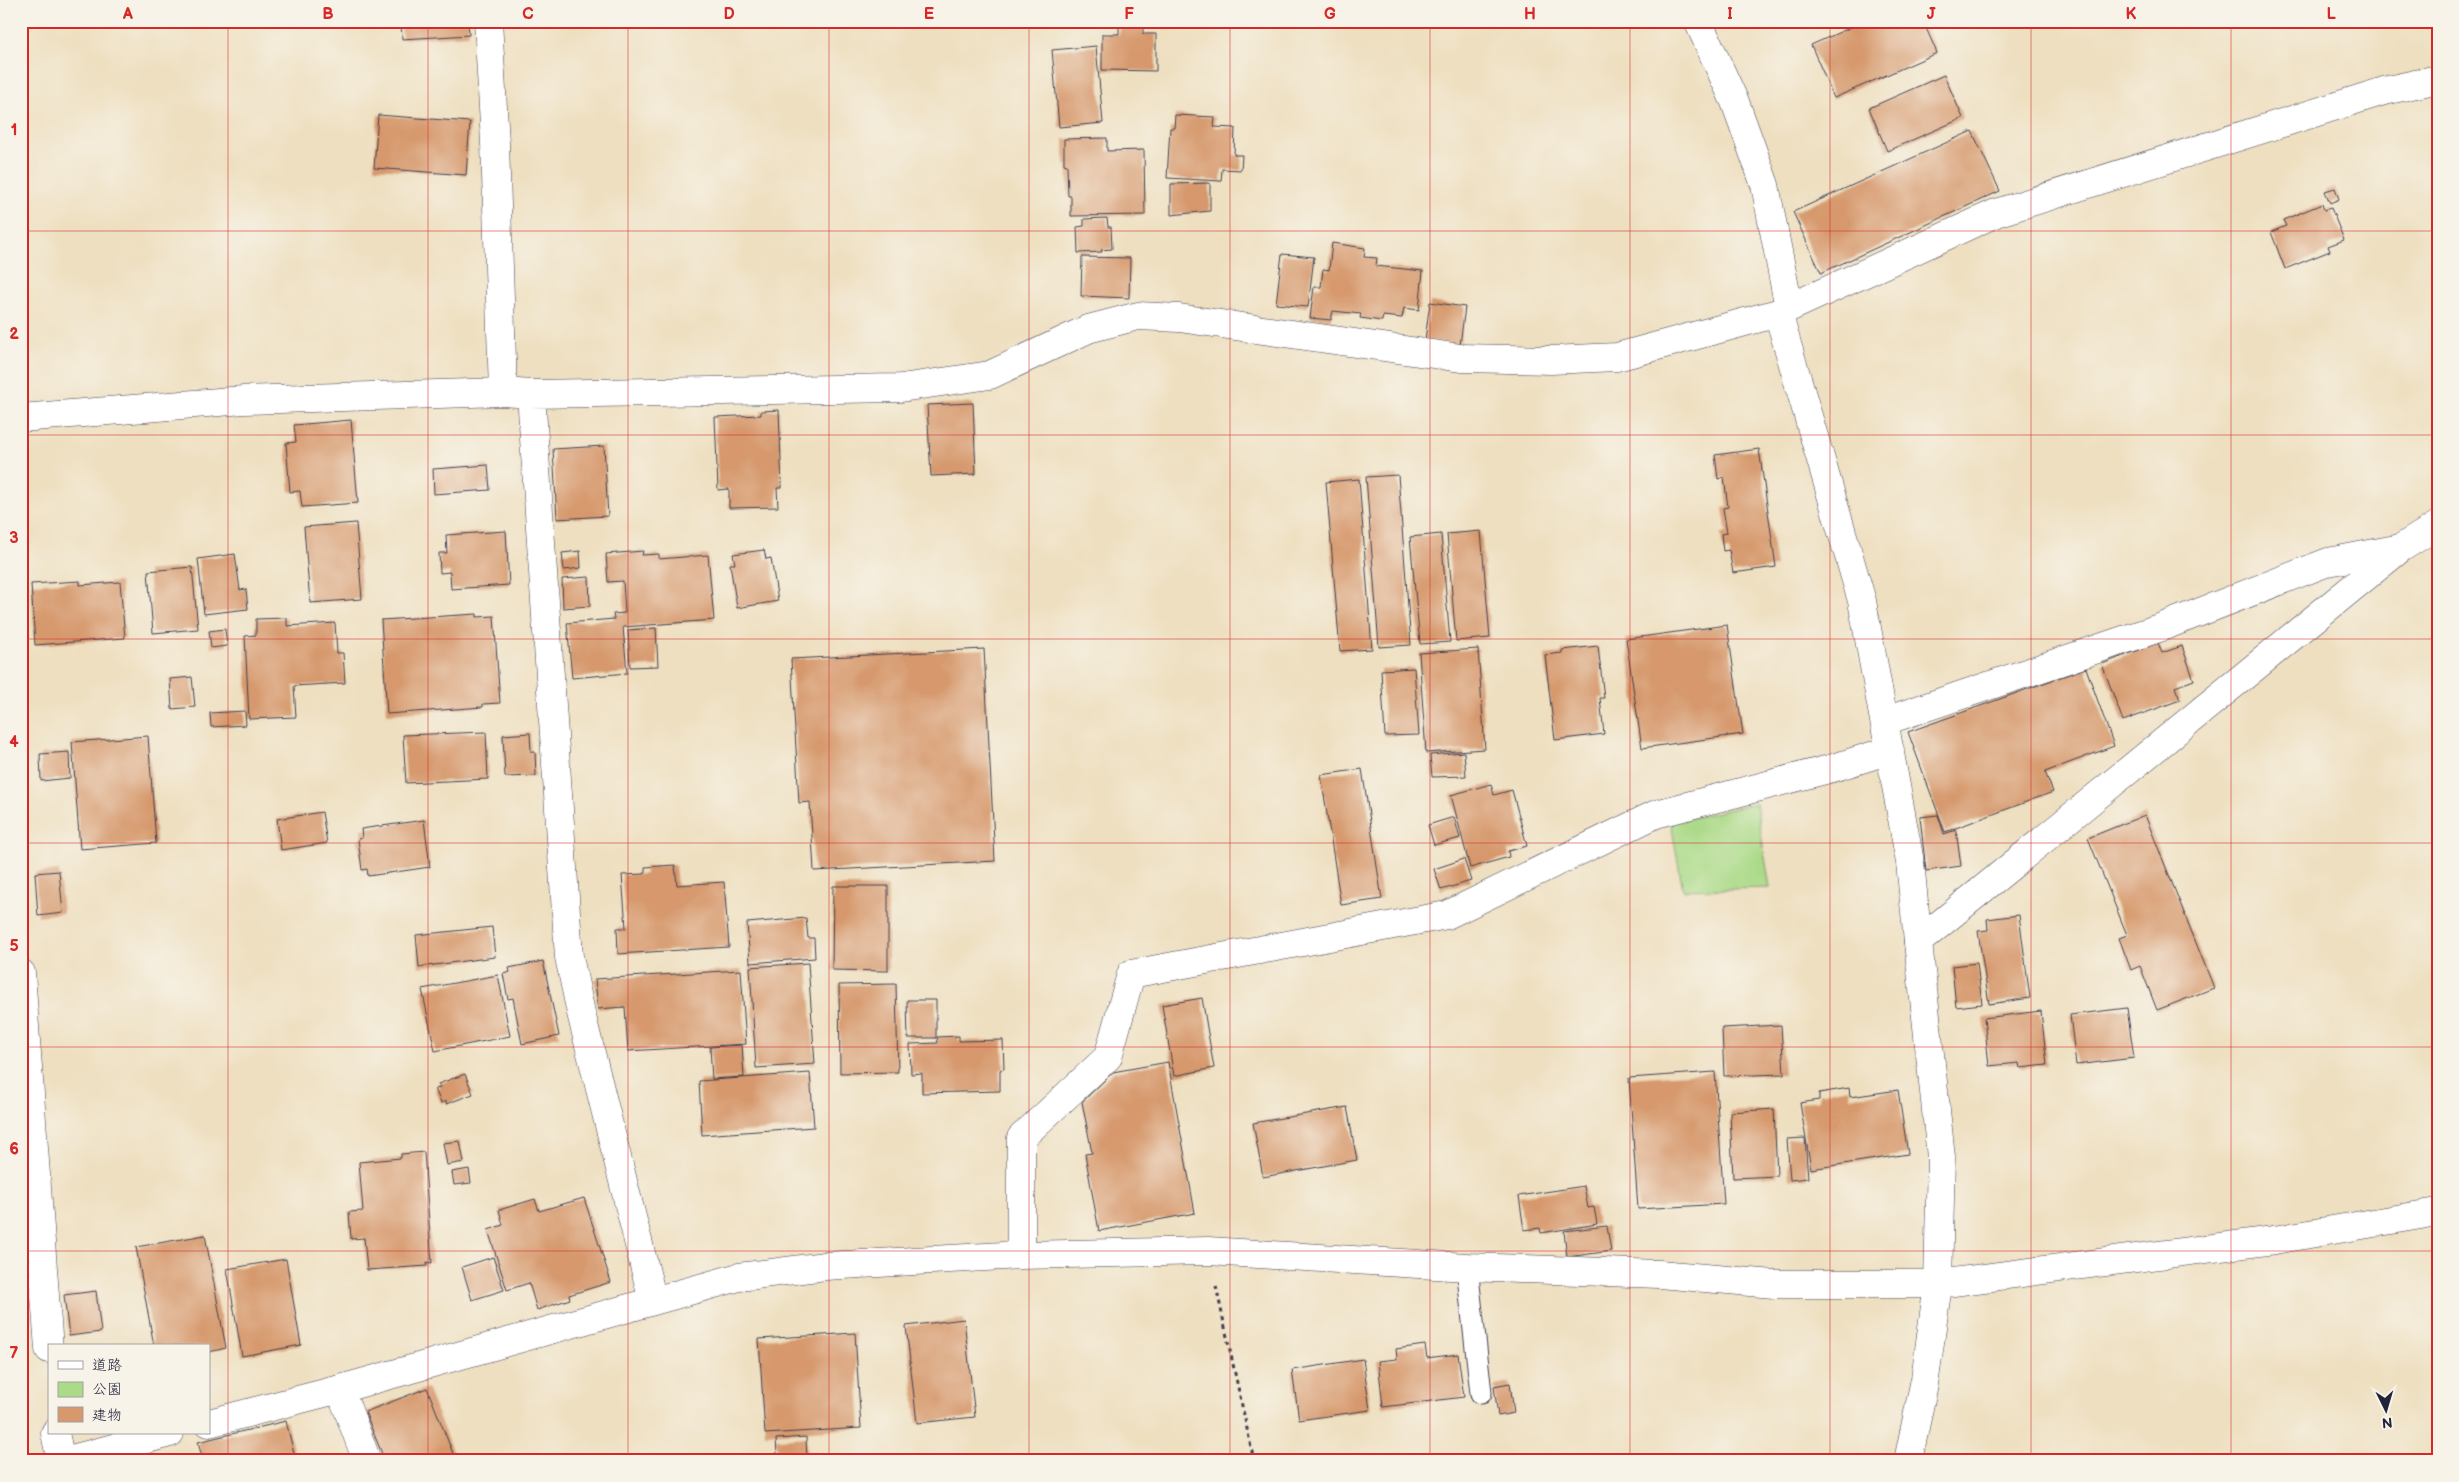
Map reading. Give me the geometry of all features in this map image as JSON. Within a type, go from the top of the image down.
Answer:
[{"type":"street","points":[[488,21],[495,144],[503,392]]},
{"type":"street","points":[[1698,21],[1735,102],[1765,184],[1784,311],[1862,601],[1910,862],[1941,1157],[1938,1284],[1925,1379],[1908,1461]]},
{"type":"street","points":[[21,418],[244,400],[503,392],[532,394],[901,388],[990,375],[1088,329],[1138,316],[1179,318],[1461,358],[1551,360],[1617,358],[1784,311],[1996,213],[2384,91],[2438,80]]},
{"type":"street","points":[[532,394],[569,957],[581,1013],[653,1301]]},
{"type":"street","points":[[1918,942],[2401,548],[2438,525]]},
{"type":"street","points":[[1885,721],[2162,627],[2328,562],[2401,548]]},
{"type":"street","points":[[1021,1255],[1020,1138],[1108,1057],[1131,974],[1447,915],[1656,814],[1833,768],[1890,750]]},
{"type":"street","points":[[21,973],[49,1344]]},
{"type":"street","points":[[210,1423],[340,1389],[738,1277],[825,1266],[1021,1255],[1208,1252],[1467,1267],[1659,1274],[1774,1284],[1938,1284],[2274,1240],[2438,1212]]},
{"type":"street","points":[[340,1389],[367,1461]]},
{"type":"street","points":[[55,1434],[62,1461],[166,1434]]},
{"type":"lane","points":[[1467,1267],[1481,1393]]},
{"type":"path","points":[[1208,1252],[1254,1461]]},
{"type":"green space","points":[[1756,803],[1770,888],[1683,890],[1671,823]]},
{"type":"building","points":[[401,21],[468,21],[469,35],[402,39]]},
{"type":"building","points":[[1865,21],[1923,21],[1937,53],[1834,98],[1811,45]]},
{"type":"building","points":[[1143,23],[1143,34],[1156,34],[1156,71],[1102,70],[1102,34],[1119,34],[1119,24]]},
{"type":"building","points":[[1096,46],[1103,123],[1059,127],[1052,50]]},
{"type":"building","points":[[1944,75],[1963,118],[1887,151],[1869,108]]},
{"type":"building","points":[[378,115],[470,122],[466,175],[374,168]]},
{"type":"building","points":[[1175,115],[1215,117],[1214,127],[1235,128],[1234,155],[1242,155],[1241,170],[1222,169],[1221,181],[1167,178],[1170,128],[1174,128]]},
{"type":"building","points":[[1972,131],[2000,191],[1821,273],[1793,212]]},
{"type":"building","points":[[1107,138],[1107,151],[1144,150],[1145,215],[1071,216],[1071,196],[1068,196],[1067,165],[1064,164],[1064,139]]},
{"type":"building","points":[[1210,183],[1210,211],[1171,215],[1171,184]]},
{"type":"building","points":[[2335,188],[2339,199],[2330,203],[2325,191]]},
{"type":"building","points":[[2322,204],[2324,210],[2331,208],[2344,240],[2328,246],[2330,251],[2285,269],[2271,232],[2286,226],[2283,220]]},
{"type":"building","points":[[1107,218],[1108,227],[1111,227],[1112,249],[1101,250],[1102,252],[1078,253],[1077,227],[1084,226],[1084,219]]},
{"type":"building","points":[[1332,243],[1365,248],[1364,257],[1377,258],[1376,266],[1423,271],[1419,310],[1404,308],[1402,318],[1383,316],[1382,321],[1360,318],[1361,314],[1333,311],[1331,320],[1310,318],[1314,287],[1321,287],[1323,269],[1329,270]]},
{"type":"building","points":[[1282,254],[1314,257],[1308,307],[1276,304]]},
{"type":"building","points":[[1082,257],[1130,258],[1129,298],[1081,296]]},
{"type":"building","points":[[1430,302],[1465,307],[1460,345],[1425,340]]},
{"type":"building","points":[[973,403],[976,474],[931,476],[927,405]]},
{"type":"building","points":[[779,410],[782,488],[777,488],[778,507],[729,508],[729,489],[718,490],[715,417],[761,415],[761,411]]},
{"type":"building","points":[[351,420],[358,503],[302,507],[300,491],[290,492],[286,443],[296,442],[294,425]]},
{"type":"building","points":[[604,446],[608,516],[557,519],[553,449]]},
{"type":"building","points":[[1759,449],[1776,567],[1733,573],[1729,550],[1723,551],[1721,534],[1727,533],[1723,508],[1728,507],[1724,477],[1718,479],[1715,455]]},
{"type":"building","points":[[488,465],[490,490],[434,494],[433,469]]},
{"type":"building","points":[[1398,475],[1411,645],[1379,647],[1366,477]]},
{"type":"building","points":[[1359,479],[1372,649],[1340,651],[1326,482]]},
{"type":"building","points":[[356,523],[362,599],[310,603],[304,527]]},
{"type":"building","points":[[506,531],[509,585],[451,589],[450,572],[440,573],[439,553],[447,553],[446,535]]},
{"type":"building","points":[[1481,531],[1490,638],[1456,641],[1447,534]]},
{"type":"building","points":[[1441,534],[1450,642],[1420,644],[1410,537]]},
{"type":"building","points":[[764,550],[766,559],[771,558],[778,601],[737,608],[730,564],[735,564],[733,554]]},
{"type":"building","points":[[580,551],[581,568],[564,570],[562,553]]},
{"type":"building","points":[[643,551],[642,555],[659,554],[659,559],[708,555],[714,620],[623,627],[627,673],[572,678],[567,623],[614,619],[613,614],[625,613],[623,581],[608,582],[606,554]]},
{"type":"building","points":[[235,554],[240,590],[246,589],[248,609],[204,614],[198,559]]},
{"type":"building","points":[[192,567],[198,629],[153,633],[148,571]]},
{"type":"building","points":[[589,577],[590,606],[563,608],[562,579]]},
{"type":"building","points":[[80,581],[80,585],[120,582],[125,638],[35,645],[31,584]]},
{"type":"building","points":[[477,614],[477,617],[494,616],[500,703],[483,704],[483,707],[387,714],[381,620]]},
{"type":"building","points":[[287,618],[287,626],[335,623],[337,653],[343,653],[345,683],[294,686],[296,717],[249,719],[245,636],[256,635],[256,619]]},
{"type":"building","points":[[1727,625],[1743,734],[1642,748],[1626,639]]},
{"type":"building","points":[[656,628],[658,666],[630,667],[628,630]]},
{"type":"building","points":[[225,629],[227,646],[211,648],[209,631]]},
{"type":"building","points":[[2158,643],[2162,653],[2182,646],[2194,680],[2175,687],[2180,700],[2123,721],[2102,664]]},
{"type":"building","points":[[1598,646],[1604,698],[1600,698],[1604,734],[1555,740],[1545,655],[1562,653],[1562,650]]},
{"type":"building","points":[[984,649],[995,861],[814,871],[810,802],[799,803],[791,659]]},
{"type":"building","points":[[1478,649],[1485,749],[1426,753],[1419,653]]},
{"type":"building","points":[[1414,668],[1419,735],[1385,736],[1381,670]]},
{"type":"building","points":[[2086,668],[2114,746],[2045,772],[2053,792],[1945,832],[1908,732]]},
{"type":"building","points":[[192,677],[195,707],[172,709],[170,679]]},
{"type":"building","points":[[245,711],[246,725],[211,727],[210,713]]},
{"type":"building","points":[[486,732],[488,779],[406,783],[403,735]]},
{"type":"building","points":[[530,733],[531,752],[535,752],[536,776],[505,777],[503,735]]},
{"type":"building","points":[[148,736],[156,843],[80,849],[72,742]]},
{"type":"building","points":[[69,752],[70,778],[41,781],[40,754]]},
{"type":"building","points":[[1464,752],[1466,776],[1432,777],[1430,755]]},
{"type":"building","points":[[1362,769],[1382,899],[1341,905],[1321,775]]},
{"type":"building","points":[[1491,784],[1494,795],[1512,790],[1527,846],[1508,851],[1509,857],[1470,868],[1451,795]]},
{"type":"building","points":[[322,812],[327,843],[281,850],[277,819]]},
{"type":"building","points":[[1938,815],[1944,834],[1956,830],[1961,866],[1926,871],[1920,817]]},
{"type":"building","points":[[2145,815],[2214,988],[2157,1010],[2140,966],[2131,970],[2119,938],[2127,935],[2088,838]]},
{"type":"building","points":[[1454,817],[1460,838],[1434,845],[1428,825]]},
{"type":"building","points":[[424,820],[430,867],[368,876],[367,869],[362,870],[358,839],[362,838],[361,829]]},
{"type":"building","points":[[1464,859],[1471,881],[1441,890],[1434,869]]},
{"type":"building","points":[[675,865],[677,885],[724,882],[729,947],[618,954],[617,928],[626,928],[622,875],[645,874],[645,867]]},
{"type":"building","points":[[59,871],[63,913],[38,916],[35,873]]},
{"type":"building","points":[[833,886],[888,886],[888,971],[832,970]]},
{"type":"building","points":[[2019,915],[2030,998],[1989,1004],[1978,931],[1988,930],[1987,919]]},
{"type":"building","points":[[806,918],[808,938],[814,938],[815,958],[750,963],[747,923]]},
{"type":"building","points":[[492,927],[495,957],[419,967],[416,935]]},
{"type":"building","points":[[543,961],[559,1036],[522,1044],[513,998],[508,999],[503,974],[510,972],[509,968]]},
{"type":"building","points":[[808,963],[815,1064],[756,1068],[750,967]]},
{"type":"building","points":[[1977,963],[1982,1004],[1956,1007],[1952,966]]},
{"type":"building","points":[[741,970],[746,1044],[628,1051],[625,1007],[598,1009],[595,979]]},
{"type":"building","points":[[498,975],[510,1036],[435,1051],[422,989]]},
{"type":"building","points":[[896,984],[898,1072],[840,1073],[839,985]]},
{"type":"building","points":[[1202,998],[1214,1068],[1174,1076],[1162,1005]]},
{"type":"building","points":[[907,1000],[936,1000],[936,1038],[908,1038]]},
{"type":"building","points":[[2127,1008],[2134,1058],[2076,1065],[2070,1015]]},
{"type":"building","points":[[2041,1011],[2047,1065],[2020,1068],[2019,1063],[1989,1066],[1984,1018]]},
{"type":"building","points":[[1781,1025],[1784,1074],[1724,1076],[1722,1028]]},
{"type":"building","points":[[959,1036],[959,1041],[1003,1040],[1004,1069],[1000,1070],[1000,1091],[922,1093],[922,1073],[911,1074],[910,1044],[938,1043],[937,1037]]},
{"type":"building","points":[[742,1045],[744,1077],[712,1079],[710,1047]]},
{"type":"building","points":[[1168,1062],[1195,1213],[1099,1231],[1085,1154],[1092,1153],[1082,1102],[1113,1072]]},
{"type":"building","points":[[1715,1072],[1724,1204],[1638,1209],[1629,1078]]},
{"type":"building","points":[[810,1073],[814,1127],[702,1135],[699,1081]]},
{"type":"building","points":[[465,1074],[473,1094],[446,1104],[446,1101],[441,1103],[435,1089],[440,1088],[438,1084]]},
{"type":"building","points":[[1849,1088],[1850,1097],[1898,1090],[1908,1154],[1811,1169],[1800,1103],[1819,1100],[1819,1093]]},
{"type":"building","points":[[1347,1107],[1357,1160],[1263,1177],[1253,1123]]},
{"type":"building","points":[[1774,1109],[1777,1176],[1733,1178],[1730,1112]]},
{"type":"building","points":[[1805,1138],[1808,1178],[1790,1180],[1787,1139]]},
{"type":"building","points":[[460,1141],[464,1162],[447,1165],[443,1143]]},
{"type":"building","points":[[424,1152],[432,1263],[427,1262],[427,1266],[367,1270],[364,1238],[351,1239],[349,1212],[363,1211],[359,1162],[401,1158],[401,1154]]},
{"type":"building","points":[[469,1169],[471,1183],[454,1185],[452,1172]]},
{"type":"building","points":[[1584,1186],[1588,1208],[1594,1207],[1597,1224],[1541,1233],[1540,1228],[1524,1230],[1519,1196]]},
{"type":"building","points":[[584,1198],[611,1282],[569,1295],[570,1299],[537,1310],[529,1283],[507,1290],[488,1230],[503,1225],[499,1210],[535,1199],[539,1211]]},
{"type":"building","points":[[1607,1226],[1611,1251],[1567,1257],[1564,1231]]},
{"type":"building","points":[[205,1235],[226,1348],[210,1352],[210,1344],[154,1344],[136,1247]]},
{"type":"building","points":[[493,1257],[504,1290],[472,1300],[462,1267]]},
{"type":"building","points":[[286,1259],[301,1345],[242,1356],[227,1269]]},
{"type":"building","points":[[96,1291],[101,1332],[69,1336],[64,1295]]},
{"type":"building","points":[[964,1319],[975,1417],[917,1423],[906,1326]]},
{"type":"building","points":[[855,1333],[861,1428],[765,1434],[759,1339]]},
{"type":"building","points":[[1425,1345],[1427,1358],[1458,1354],[1464,1397],[1383,1407],[1378,1361],[1397,1359],[1396,1349]]},
{"type":"building","points":[[1363,1359],[1370,1410],[1299,1420],[1292,1370]]},
{"type":"building","points":[[1510,1383],[1514,1413],[1498,1416],[1494,1386]]},
{"type":"building","points":[[427,1388],[456,1461],[385,1461],[365,1412]]},
{"type":"building","points":[[286,1421],[296,1461],[203,1461],[198,1442]]},
{"type":"building","points":[[806,1437],[807,1461],[769,1461],[768,1455],[777,1454],[776,1439]]}]
